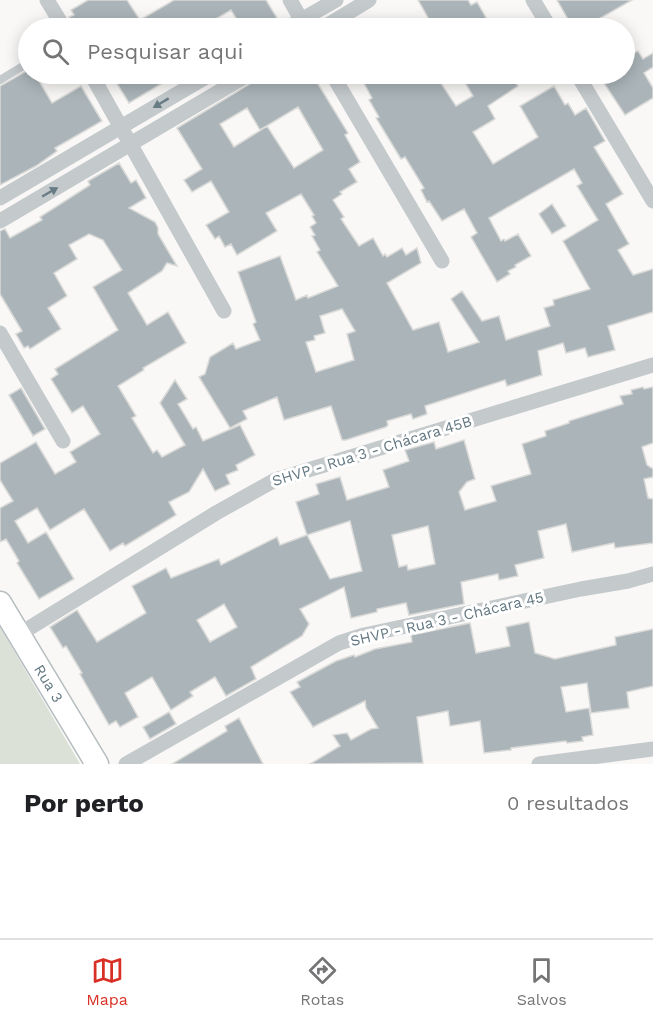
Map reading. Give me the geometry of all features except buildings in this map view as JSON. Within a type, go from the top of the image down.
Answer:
[{"type":"main road","name":"Rua 3","points":[[0,603],[97,764]]},
{"type":"street","points":[[47,0],[58,18]]},
{"type":"street","points":[[290,0],[300,18]]},
{"type":"street","points":[[312,18],[336,0]]},
{"type":"street","points":[[339,18],[369,0]]},
{"type":"street","points":[[533,0],[544,18]]},
{"type":"street","points":[[96,84],[122,126],[224,311]]},
{"type":"street","points":[[0,198],[194,84]]},
{"type":"street","points":[[0,221],[232,84]]},
{"type":"street","points":[[338,84],[442,261]]},
{"type":"street","points":[[583,84],[653,201]]},
{"type":"street","points":[[0,333],[63,441]]},
{"type":"street","name":"SHVP - Rua 3 - Chácara 45B","points":[[18,635],[216,513],[275,480],[653,365]]},
{"type":"street","name":"SHVP - Rua 3 - Chácara 45","points":[[126,764],[339,643],[364,635],[653,574]]},
{"type":"street","points":[[539,764],[653,749]]},
{"type":"lane","points":[[0,80],[18,69]]},
{"type":"shaded area","points":[[0,627],[80,764],[0,764]]}]
